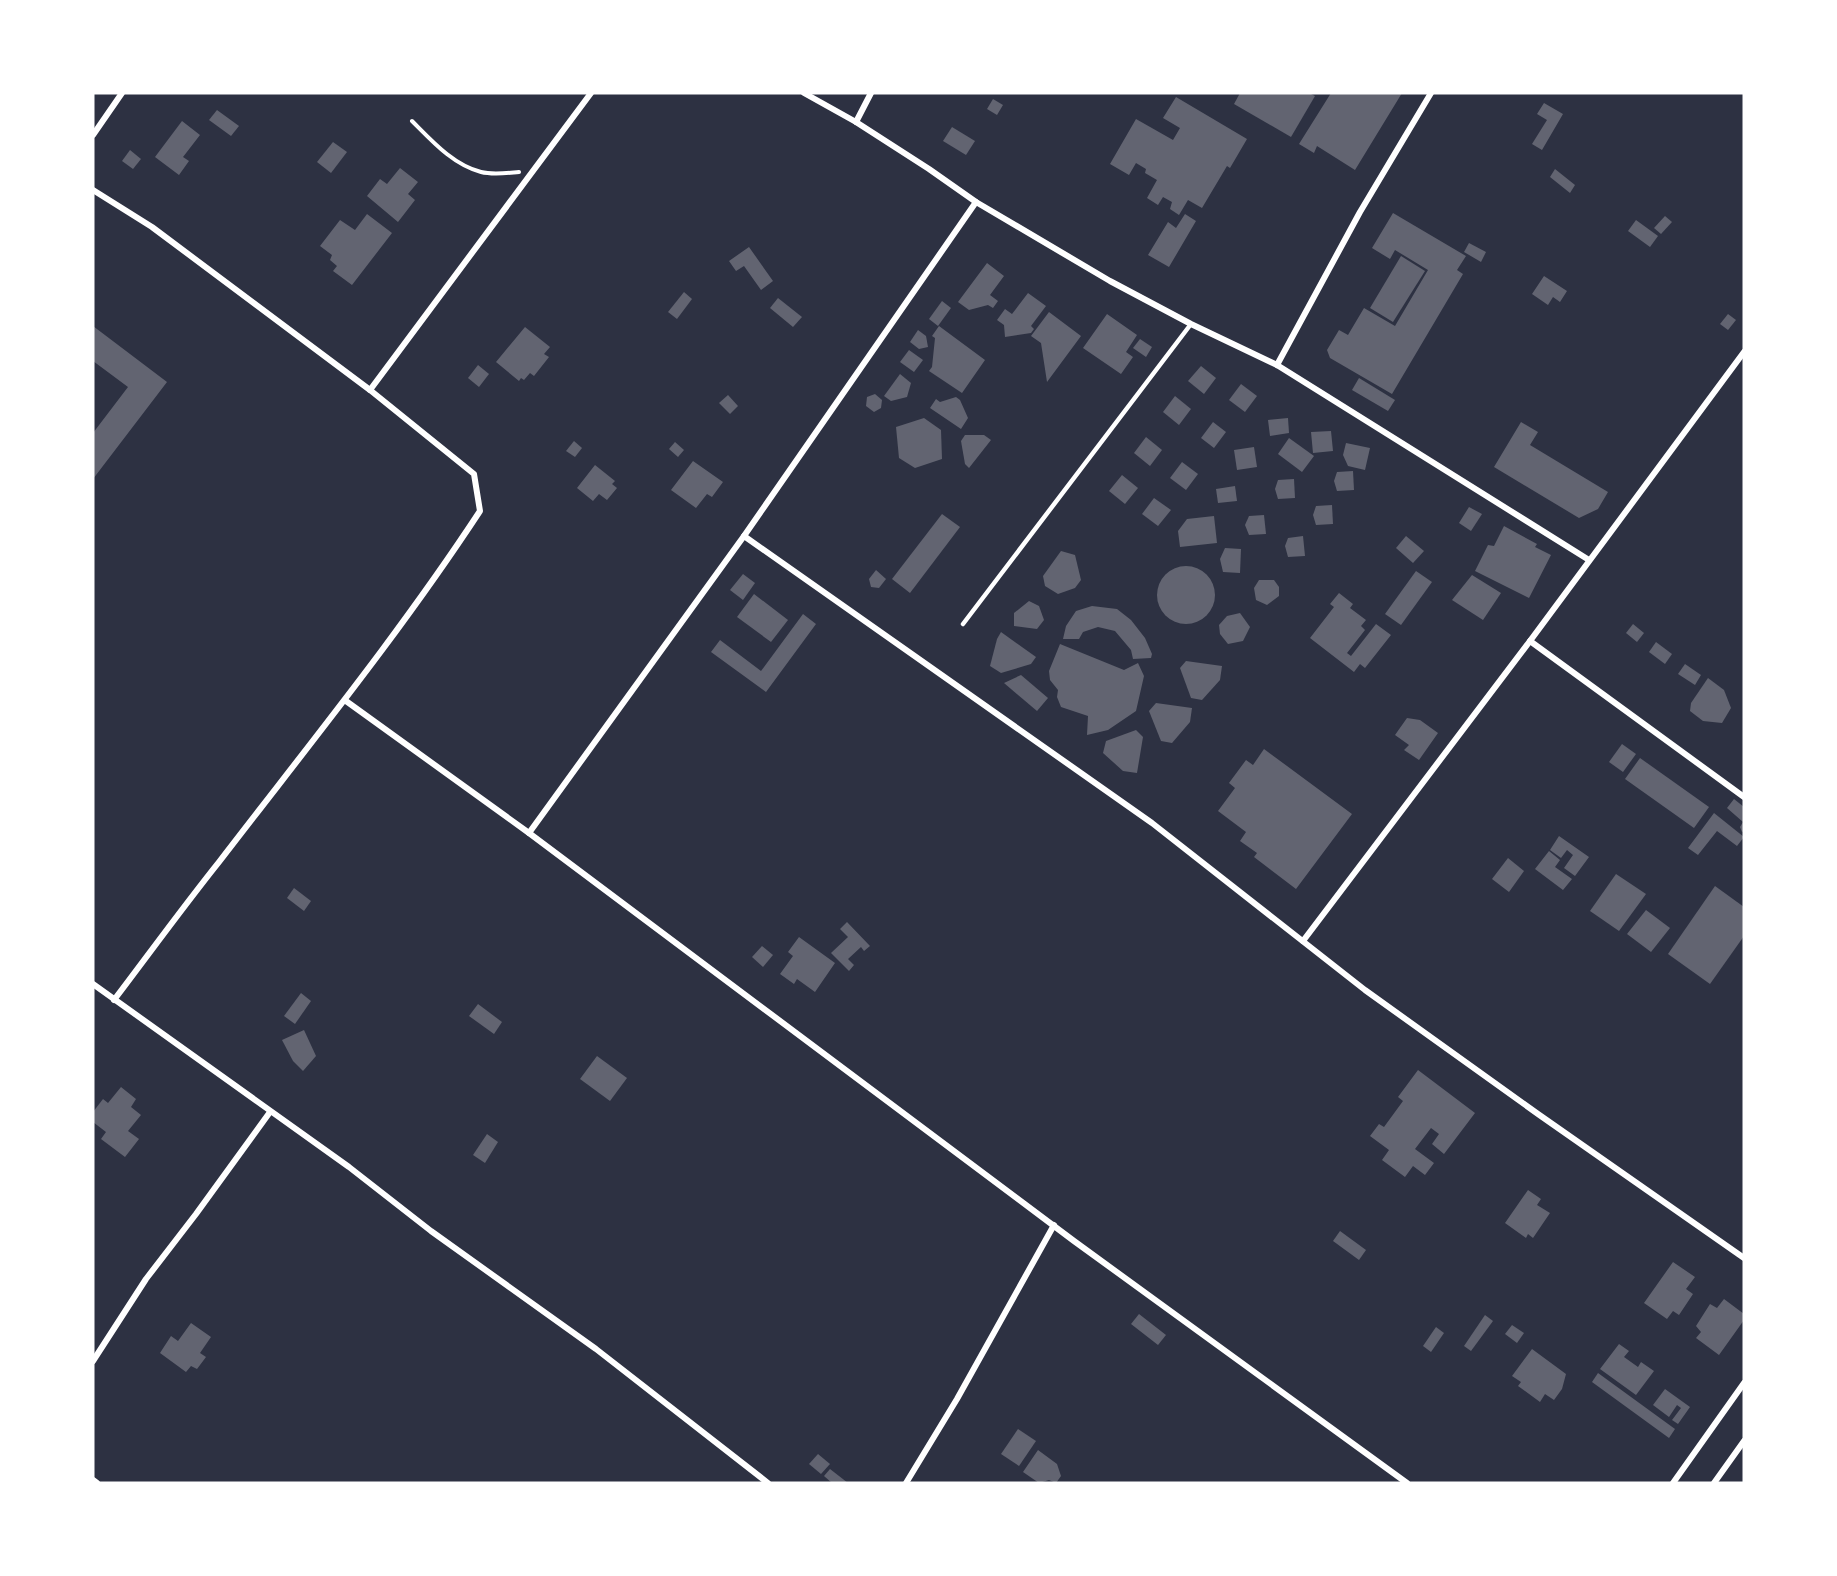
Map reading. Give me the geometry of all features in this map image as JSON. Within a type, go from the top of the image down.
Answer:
[{"type":"street","points":[[93,135],[122,93]]},
{"type":"street","points":[[370,390],[591,93]]},
{"type":"street","points":[[804,93],[856,122],[976,202],[1110,281],[1191,324],[1277,365],[1589,560]]},
{"type":"street","points":[[856,122],[871,93]]},
{"type":"street","points":[[1277,365],[1354,222],[1431,93]]},
{"type":"street","points":[[93,190],[152,227],[370,390],[474,474],[480,511],[445,565],[346,701],[218,862],[114,1000]]},
{"type":"street","points":[[529,833],[744,536],[976,202]]},
{"type":"street","points":[[1303,941],[1530,641],[1744,352]]},
{"type":"street","points":[[744,536],[1152,822],[1365,990],[1744,1258]]},
{"type":"street","points":[[1530,641],[1744,797]]},
{"type":"street","points":[[346,701],[529,833],[1054,1225],[1407,1483]]},
{"type":"street","points":[[93,984],[596,1349],[768,1483]]},
{"type":"street","points":[[93,1361],[146,1279],[270,1112]]},
{"type":"street","points":[[906,1483],[957,1399],[1054,1225]]},
{"type":"street","points":[[1673,1483],[1744,1383]]},
{"type":"street","points":[[1713,1483],[1744,1441]]},
{"type":"street","points":[[93,1480],[97,1483]]},
{"type":"lane","points":[[963,624],[1191,324]]},
{"type":"path","points":[[412,121],[443,150],[462,164],[481,172],[534,171]]},
{"type":"building","points":[[1240,93],[1309,93],[1315,96],[1291,137],[1234,104]]},
{"type":"building","points":[[1331,93],[1402,93],[1355,170],[1317,146],[1314,153],[1299,144]]},
{"type":"building","points":[[1176,97],[1247,139],[1230,168],[1227,166],[1202,208],[1188,200],[1179,215],[1170,209],[1172,202],[1163,197],[1158,205],[1147,198],[1157,180],[1145,173],[1146,169],[1136,163],[1129,175],[1110,164],[1136,119],[1173,140],[1180,128],[1163,118]]},
{"type":"building","points":[[993,99],[1003,105],[997,115],[987,109]]},
{"type":"building","points":[[1544,103],[1563,114],[1542,150],[1532,144],[1547,120],[1537,114]]},
{"type":"building","points":[[217,110],[239,126],[231,136],[209,120]]},
{"type":"building","points":[[182,121],[200,135],[183,157],[189,161],[179,175],[155,157]]},
{"type":"building","points":[[952,127],[975,141],[966,155],[943,141]]},
{"type":"building","points":[[333,142],[347,152],[331,173],[317,162]]},
{"type":"building","points":[[130,150],[141,159],[133,169],[122,161]]},
{"type":"building","points":[[400,168],[418,182],[408,194],[415,200],[398,222],[367,196],[380,179],[387,184]]},
{"type":"building","points":[[1555,169],[1575,185],[1570,193],[1550,177]]},
{"type":"building","points":[[1393,213],[1466,256],[1457,270],[1463,274],[1392,394],[1330,358],[1327,350],[1339,330],[1348,335],[1364,308],[1395,326],[1428,270],[1395,250],[1390,259],[1372,248]]},
{"type":"building","points":[[367,214],[392,233],[352,285],[333,271],[337,266],[330,260],[332,255],[320,246],[340,220],[355,230]]},
{"type":"building","points":[[1185,214],[1196,221],[1169,267],[1148,255],[1168,222],[1176,228]]},
{"type":"building","points":[[1665,216],[1672,222],[1661,234],[1654,228]]},
{"type":"building","points":[[1636,220],[1658,236],[1650,247],[1628,231]]},
{"type":"building","points":[[1469,243],[1486,252],[1481,262],[1464,252]]},
{"type":"building","points":[[749,247],[773,281],[761,290],[744,266],[736,271],[729,261]]},
{"type":"building","points":[[1401,256],[1425,271],[1393,322],[1370,308]]},
{"type":"building","points":[[987,263],[1004,276],[990,295],[998,301],[993,308],[988,305],[969,310],[958,302]]},
{"type":"building","points":[[1544,276],[1567,291],[1560,302],[1553,297],[1548,305],[1532,294]]},
{"type":"building","points":[[684,292],[692,299],[677,319],[668,312]]},
{"type":"building","points":[[1028,293],[1046,306],[1031,326],[1034,329],[1031,333],[1005,337],[1004,325],[997,320],[1005,309],[1012,314]]},
{"type":"building","points":[[778,298],[802,317],[793,327],[770,308]]},
{"type":"building","points":[[942,301],[951,308],[938,326],[929,319]]},
{"type":"building","points":[[1049,312],[1081,336],[1047,382],[1041,343],[1031,336]]},
{"type":"building","points":[[1107,314],[1137,335],[1126,352],[1133,357],[1121,374],[1083,348]]},
{"type":"building","points":[[1728,314],[1736,320],[1728,330],[1720,324]]},
{"type":"building","points":[[93,326],[167,382],[93,479],[93,433],[128,387],[93,361]]},
{"type":"building","points":[[939,326],[985,360],[962,393],[929,371],[932,367],[935,338],[932,336]]},
{"type":"building","points":[[525,327],[550,347],[544,354],[549,357],[534,376],[530,373],[524,380],[521,378],[519,381],[496,362]]},
{"type":"building","points":[[918,330],[926,336],[928,347],[919,349],[910,342]]},
{"type":"building","points":[[1140,339],[1152,347],[1146,357],[1133,348]]},
{"type":"building","points":[[909,350],[923,360],[914,372],[900,362]]},
{"type":"building","points":[[478,365],[489,374],[479,387],[468,378]]},
{"type":"building","points":[[1201,366],[1216,378],[1204,394],[1188,381]]},
{"type":"building","points":[[900,374],[911,383],[907,397],[891,401],[884,396]]},
{"type":"building","points":[[1359,378],[1395,400],[1388,411],[1352,390]]},
{"type":"building","points":[[1241,384],[1257,396],[1245,412],[1229,400]]},
{"type":"building","points":[[875,394],[882,400],[881,408],[874,412],[866,406],[867,397]]},
{"type":"building","points":[[728,395],[738,406],[730,414],[719,403]]},
{"type":"building","points":[[1175,396],[1191,409],[1179,425],[1163,412]]},
{"type":"building","points":[[956,397],[960,400],[968,418],[961,429],[930,408],[936,399],[940,402]]},
{"type":"building","points":[[924,418],[941,430],[942,459],[915,468],[899,458],[896,427]]},
{"type":"building","points":[[1288,418],[1289,433],[1270,436],[1268,420]]},
{"type":"building","points":[[1213,422],[1226,432],[1214,448],[1201,438]]},
{"type":"building","points":[[1521,422],[1538,432],[1530,445],[1608,492],[1598,509],[1579,518],[1494,467]]},
{"type":"building","points":[[1331,431],[1333,451],[1313,453],[1311,432]]},
{"type":"building","points":[[965,435],[984,435],[991,440],[969,468],[965,464],[961,441]]},
{"type":"building","points":[[1146,437],[1162,450],[1150,466],[1134,453]]},
{"type":"building","points":[[1289,438],[1314,456],[1302,472],[1278,454]]},
{"type":"building","points":[[574,441],[582,448],[575,457],[566,451]]},
{"type":"building","points":[[675,442],[684,450],[678,457],[669,449]]},
{"type":"building","points":[[1346,443],[1370,448],[1365,470],[1348,466],[1343,455]]},
{"type":"building","points":[[1254,447],[1257,467],[1237,470],[1234,450]]},
{"type":"building","points":[[693,461],[723,482],[712,497],[707,494],[696,508],[671,490]]},
{"type":"building","points":[[1182,462],[1198,474],[1186,490],[1170,478]]},
{"type":"building","points":[[595,465],[615,481],[612,484],[617,488],[607,500],[599,494],[593,501],[577,488]]},
{"type":"building","points":[[1353,471],[1354,490],[1337,491],[1334,481],[1337,472]]},
{"type":"building","points":[[1122,475],[1138,488],[1125,504],[1109,491]]},
{"type":"building","points":[[1294,479],[1295,498],[1278,499],[1275,489],[1278,480]]},
{"type":"building","points":[[1235,486],[1237,501],[1218,503],[1216,489]]},
{"type":"building","points":[[1154,498],[1171,510],[1158,526],[1142,514]]},
{"type":"building","points":[[1332,505],[1333,524],[1316,525],[1313,515],[1316,506]]},
{"type":"building","points":[[1469,507],[1482,514],[1471,531],[1459,523]]},
{"type":"building","points":[[942,514],[960,527],[910,593],[892,579]]},
{"type":"building","points":[[1264,515],[1266,534],[1249,535],[1245,525],[1249,516]]},
{"type":"building","points":[[1214,516],[1217,543],[1180,547],[1178,531],[1187,519]]},
{"type":"building","points":[[1504,526],[1537,544],[1535,547],[1551,555],[1529,598],[1475,571],[1488,545],[1494,546]]},
{"type":"building","points":[[1303,536],[1305,556],[1288,557],[1285,546],[1288,538]]},
{"type":"building","points":[[1406,536],[1424,551],[1413,563],[1396,548]]},
{"type":"building","points":[[1225,548],[1241,549],[1240,573],[1223,572],[1220,559]]},
{"type":"building","points":[[1061,551],[1075,555],[1081,580],[1075,588],[1058,594],[1045,586],[1043,576]]},
{"type":"building","points":[[1186,566],[1197,568],[1210,579],[1215,595],[1213,606],[1202,619],[1186,624],[1175,622],[1162,611],[1157,595],[1159,584],[1170,571]]},
{"type":"building","points":[[876,570],[886,579],[879,588],[871,587],[869,579]]},
{"type":"building","points":[[1416,571],[1432,582],[1401,625],[1385,614]]},
{"type":"building","points":[[743,574],[755,583],[743,600],[730,590]]},
{"type":"building","points":[[1472,575],[1501,593],[1483,620],[1452,600]]},
{"type":"building","points":[[1259,580],[1274,580],[1279,587],[1279,596],[1267,605],[1256,600],[1254,588]]},
{"type":"building","points":[[1339,593],[1353,604],[1350,608],[1366,620],[1361,626],[1365,630],[1347,653],[1351,656],[1376,624],[1391,635],[1365,668],[1360,664],[1354,672],[1310,638],[1334,607],[1330,604]]},
{"type":"building","points":[[754,594],[788,620],[771,642],[737,617]]},
{"type":"building","points":[[1029,601],[1039,606],[1044,620],[1037,629],[1014,626],[1014,613]]},
{"type":"building","points":[[1092,606],[1117,609],[1131,620],[1145,638],[1152,654],[1151,658],[1133,659],[1131,650],[1115,631],[1098,627],[1083,632],[1079,639],[1063,639],[1066,626],[1076,611]]},
{"type":"building","points":[[1240,613],[1250,627],[1243,641],[1228,644],[1220,634],[1219,625],[1227,616]]},
{"type":"building","points":[[803,614],[816,624],[766,692],[711,652],[720,640],[761,671]]},
{"type":"building","points":[[1633,624],[1644,633],[1637,642],[1626,633]]},
{"type":"building","points":[[1001,632],[1036,657],[1031,664],[1001,673],[990,666]]},
{"type":"building","points":[[1656,642],[1672,654],[1665,664],[1649,652]]},
{"type":"building","points":[[1060,644],[1124,670],[1138,663],[1144,676],[1136,711],[1108,730],[1087,735],[1088,716],[1061,707],[1057,697],[1058,690],[1050,680],[1049,671]]},
{"type":"building","points":[[1186,661],[1222,666],[1220,680],[1202,700],[1191,698],[1180,668]]},
{"type":"building","points":[[1685,664],[1701,675],[1695,685],[1678,674]]},
{"type":"building","points":[[1021,675],[1048,698],[1037,711],[1004,683]]},
{"type":"building","points":[[1708,678],[1724,690],[1731,708],[1722,723],[1703,721],[1690,711],[1691,703]]},
{"type":"building","points":[[1156,703],[1192,708],[1190,722],[1172,743],[1161,741],[1149,711]]},
{"type":"building","points":[[1407,718],[1420,720],[1438,733],[1419,760],[1404,750],[1409,745],[1395,735]]},
{"type":"building","points":[[1136,730],[1143,737],[1137,773],[1123,771],[1103,753],[1106,741]]},
{"type":"building","points":[[1622,744],[1636,754],[1623,772],[1609,762]]},
{"type":"building","points":[[1264,749],[1352,814],[1296,889],[1254,857],[1257,853],[1240,841],[1246,832],[1218,811],[1235,788],[1229,783],[1246,760],[1253,765]]},
{"type":"building","points":[[1640,758],[1709,807],[1694,828],[1625,779]]},
{"type":"building","points":[[1734,799],[1744,807],[1744,831],[1742,832],[1740,827],[1743,822],[1727,808]]},
{"type":"building","points":[[1714,813],[1744,837],[1737,846],[1717,831],[1698,855],[1688,848]]},
{"type":"building","points":[[1559,836],[1589,857],[1575,876],[1564,868],[1573,855],[1567,850],[1561,858],[1550,850]]},
{"type":"building","points":[[1549,851],[1560,860],[1555,867],[1572,879],[1563,890],[1535,869]]},
{"type":"building","points":[[1508,858],[1524,871],[1509,892],[1492,879]]},
{"type":"building","points":[[1616,874],[1646,894],[1619,931],[1590,911]]},
{"type":"building","points":[[1715,886],[1744,907],[1744,936],[1710,984],[1668,954]]},
{"type":"building","points":[[294,888],[311,901],[304,911],[287,898]]},
{"type":"building","points":[[1646,910],[1670,928],[1651,952],[1627,934]]},
{"type":"building","points":[[847,922],[870,946],[864,951],[861,947],[848,959],[854,965],[849,971],[831,953],[848,937],[840,929]]},
{"type":"building","points":[[799,937],[835,963],[815,992],[797,979],[794,984],[780,974],[793,956],[788,952]]},
{"type":"building","points":[[762,946],[773,955],[763,967],[752,957]]},
{"type":"building","points":[[301,993],[311,1001],[295,1024],[284,1016]]},
{"type":"building","points":[[478,1004],[502,1022],[494,1034],[469,1016]]},
{"type":"building","points":[[304,1030],[316,1056],[303,1071],[293,1061],[282,1040]]},
{"type":"building","points":[[597,1056],[627,1078],[610,1101],[580,1079]]},
{"type":"building","points":[[1418,1070],[1475,1113],[1444,1154],[1432,1144],[1439,1134],[1431,1128],[1415,1149],[1434,1163],[1425,1175],[1413,1166],[1405,1177],[1382,1160],[1389,1150],[1370,1136],[1379,1124],[1384,1127],[1403,1101],[1398,1097]]},
{"type":"building","points":[[121,1087],[136,1099],[131,1107],[141,1115],[128,1131],[139,1139],[125,1157],[101,1139],[106,1132],[93,1122],[93,1112],[103,1099],[108,1103]]},
{"type":"building","points":[[487,1134],[498,1142],[485,1163],[473,1155]]},
{"type":"building","points":[[1528,1190],[1541,1199],[1537,1205],[1550,1213],[1533,1238],[1528,1234],[1526,1238],[1505,1223]]},
{"type":"building","points":[[1340,1231],[1366,1250],[1359,1260],[1333,1241]]},
{"type":"building","points":[[1673,1262],[1695,1277],[1686,1289],[1693,1294],[1679,1315],[1673,1311],[1667,1319],[1644,1303]]},
{"type":"building","points":[[1724,1299],[1744,1314],[1744,1320],[1719,1355],[1696,1338],[1701,1332],[1696,1326],[1710,1304],[1717,1308]]},
{"type":"building","points":[[1139,1314],[1166,1335],[1158,1345],[1131,1324]]},
{"type":"building","points":[[1485,1315],[1493,1321],[1471,1351],[1464,1346]]},
{"type":"building","points":[[191,1323],[211,1337],[200,1353],[206,1357],[197,1369],[191,1366],[186,1372],[160,1353],[171,1336],[178,1341]]},
{"type":"building","points":[[1512,1325],[1524,1333],[1517,1343],[1505,1334]]},
{"type":"building","points":[[1436,1327],[1444,1333],[1431,1352],[1423,1346]]},
{"type":"building","points":[[1619,1344],[1629,1351],[1624,1357],[1638,1367],[1641,1362],[1654,1371],[1636,1395],[1600,1369]]},
{"type":"building","points":[[1532,1349],[1566,1374],[1562,1389],[1554,1400],[1545,1394],[1540,1402],[1518,1386],[1521,1382],[1512,1376]]},
{"type":"building","points":[[1598,1373],[1675,1429],[1669,1438],[1592,1382]]},
{"type":"building","points":[[1665,1389],[1690,1407],[1678,1424],[1672,1420],[1681,1408],[1677,1405],[1669,1417],[1653,1405]]},
{"type":"building","points":[[1018,1429],[1036,1441],[1019,1466],[1001,1454]]},
{"type":"building","points":[[1038,1450],[1057,1464],[1061,1476],[1056,1483],[1049,1480],[1039,1483],[1023,1472]]},
{"type":"building","points":[[818,1454],[830,1464],[821,1474],[809,1464]]},
{"type":"building","points":[[830,1469],[848,1483],[832,1483],[824,1476]]}]
